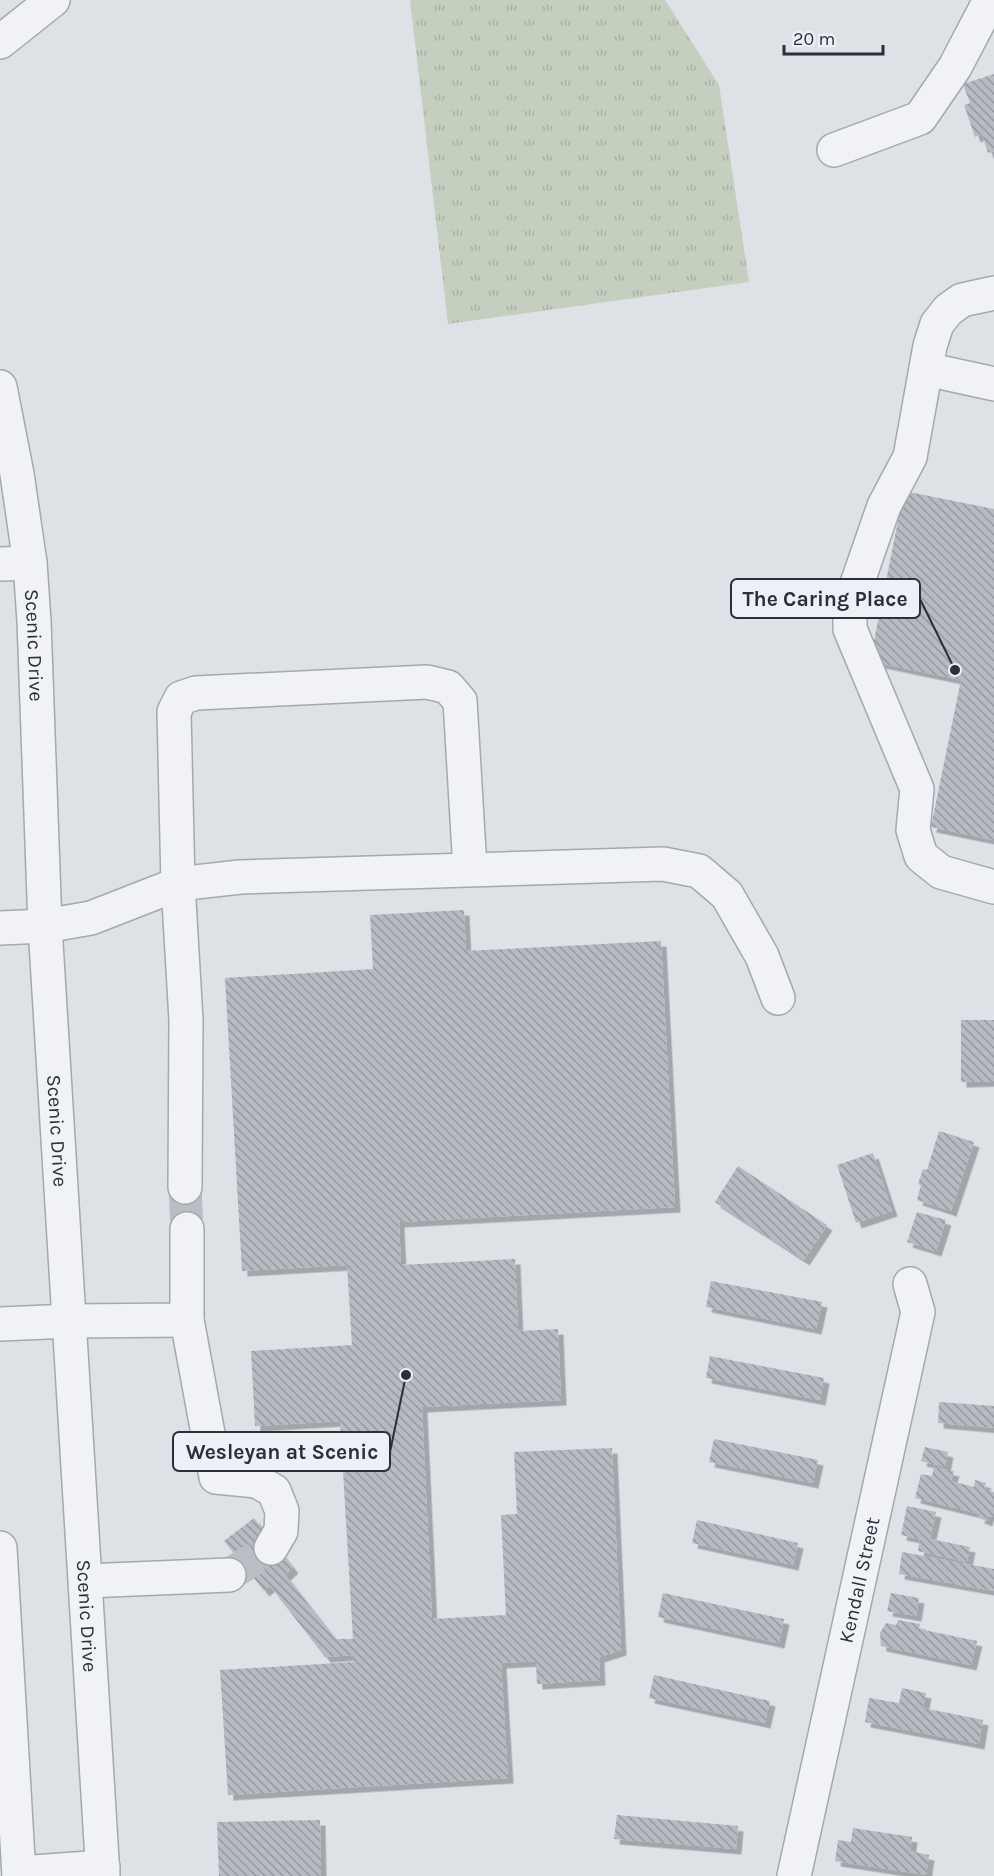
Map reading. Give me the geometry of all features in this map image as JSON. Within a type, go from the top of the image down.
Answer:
[{"type":"street","points":[[0,42],[53,0]]},
{"type":"street","points":[[834,150],[920,118],[955,67],[990,0]]},
{"type":"street","points":[[994,293],[962,300],[948,310],[937,324],[926,369],[910,457],[884,506],[850,604],[850,629],[917,789],[913,830],[921,856],[941,872],[994,887]]},
{"type":"street","points":[[926,369],[994,384]]},
{"type":"street","name":"Scenic Drive","points":[[0,387],[17,474],[15,564],[34,621],[45,926],[71,1320],[103,1872]]},
{"type":"street","points":[[185,1187],[186,1020],[178,884],[174,712],[181,698],[195,693],[427,682],[448,687],[460,701],[470,869]]},
{"type":"street","points":[[0,928],[45,926],[91,918],[178,884],[240,877],[663,864],[699,871],[728,895],[762,956],[778,998]]},
{"type":"street","points":[[187,1229],[187,1320],[216,1477],[257,1481],[274,1491],[282,1511],[281,1531],[271,1548]]},
{"type":"street","name":"Kendall Street","points":[[794,1876],[918,1312],[910,1284]]},
{"type":"street","points":[[0,1324],[71,1320],[187,1320]]},
{"type":"street","points":[[0,1548],[19,1874],[103,1872]]},
{"type":"street","points":[[86,1581],[229,1575]]},
{"type":"green space","points":[[410,0],[665,0],[719,85],[749,282],[448,324]]},
{"type":"building","points":[[994,74],[994,151],[988,153],[982,134],[975,137],[964,105],[970,103],[963,84]]},
{"type":"building","points":[[904,491],[994,509],[994,840],[931,827],[961,680],[870,661]]},
{"type":"building","points":[[464,910],[466,951],[661,941],[675,1207],[399,1222],[401,1265],[515,1259],[518,1331],[558,1329],[561,1400],[422,1407],[432,1619],[506,1615],[501,1515],[517,1514],[514,1452],[612,1448],[621,1650],[599,1657],[600,1680],[537,1684],[536,1661],[501,1663],[508,1778],[228,1795],[220,1670],[354,1662],[354,1655],[325,1657],[270,1586],[264,1591],[224,1541],[254,1518],[293,1568],[285,1575],[335,1639],[353,1639],[340,1421],[255,1426],[251,1351],[352,1345],[347,1265],[242,1271],[225,978],[373,969],[370,915]]},
{"type":"building","points":[[961,1020],[994,1020],[994,1081],[961,1082]]},
{"type":"building","points":[[939,1131],[974,1142],[951,1211],[917,1200],[921,1185],[918,1184],[923,1169],[927,1170]]},
{"type":"building","points":[[873,1153],[892,1211],[856,1223],[837,1165]]},
{"type":"building","points":[[738,1166],[827,1225],[804,1260],[715,1202]]},
{"type":"building","points":[[917,1212],[946,1220],[936,1251],[907,1242]]},
{"type":"building","points":[[711,1281],[822,1302],[816,1329],[706,1307]]},
{"type":"building","points":[[710,1356],[824,1378],[820,1400],[706,1378]]},
{"type":"building","points":[[939,1402],[994,1406],[994,1428],[938,1423]]},
{"type":"building","points":[[714,1439],[818,1460],[813,1483],[709,1462]]},
{"type":"building","points":[[925,1447],[948,1452],[945,1467],[921,1461]]},
{"type":"building","points":[[934,1467],[954,1471],[951,1481],[974,1487],[975,1480],[986,1483],[984,1489],[994,1492],[994,1517],[988,1516],[987,1521],[979,1518],[980,1514],[915,1498],[921,1474],[932,1476]]},
{"type":"building","points":[[907,1506],[936,1512],[930,1539],[970,1547],[967,1562],[918,1551],[920,1539],[901,1535]]},
{"type":"building","points":[[697,1520],[798,1543],[793,1565],[692,1543]]},
{"type":"building","points":[[902,1552],[994,1569],[994,1591],[899,1574]]},
{"type":"building","points":[[663,1593],[784,1619],[779,1643],[658,1617]]},
{"type":"building","points":[[891,1593],[919,1598],[916,1616],[887,1611]]},
{"type":"building","points":[[898,1620],[920,1624],[919,1629],[977,1641],[971,1665],[881,1646],[880,1633],[886,1623],[896,1625]]},
{"type":"building","points":[[654,1675],[770,1701],[765,1723],[649,1698]]},
{"type":"building","points":[[902,1688],[926,1693],[923,1708],[983,1720],[979,1744],[865,1722],[869,1698],[899,1703]]},
{"type":"building","points":[[617,1815],[738,1826],[736,1849],[614,1839]]},
{"type":"building","points":[[320,1820],[321,1876],[219,1876],[217,1822]]},
{"type":"building","points":[[853,1828],[912,1837],[910,1851],[929,1855],[926,1875],[835,1861],[838,1840],[851,1842]]},
{"type":"tunnel","points":[[185,1187],[187,1229]]},
{"type":"tunnel","points":[[229,1575],[271,1548]]},
{"type":"place","name":"The Caring Place","points":[[955,670]]},
{"type":"place","name":"Wesleyan at Scenic","points":[[406,1375]]}]
